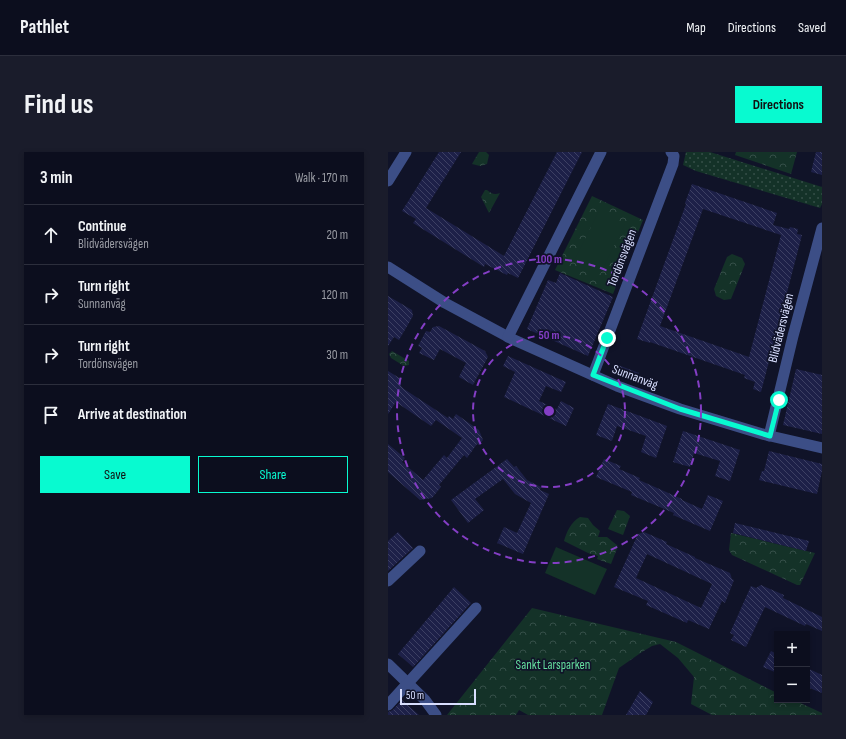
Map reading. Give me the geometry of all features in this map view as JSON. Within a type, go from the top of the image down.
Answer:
[{"type":"street","points":[[388,181],[406,152]]},
{"type":"street","points":[[508,337],[601,152]]},
{"type":"street","name":"Tordönsvägen","points":[[593,375],[673,164],[674,156],[671,152]]},
{"type":"street","name":"Blidvädersvägen","points":[[770,436],[793,336],[822,228]]},
{"type":"street","name":"Sunnanväg","points":[[388,267],[445,303],[508,337],[593,375],[680,409],[770,436],[822,448]]},
{"type":"street","points":[[388,581],[420,551]]},
{"type":"street","points":[[388,705],[476,608]]},
{"type":"street","points":[[388,664],[425,700],[436,715]]},
{"type":"green space","points":[[479,152],[486,152],[489,155],[487,164],[480,166],[472,164]]},
{"type":"green space","points":[[686,152],[710,152],[822,187],[822,204],[820,208],[696,171],[683,165]]},
{"type":"green space","points":[[736,152],[797,152],[791,174],[735,155]]},
{"type":"green space","points":[[485,190],[493,194],[500,193],[489,213],[481,197]]},
{"type":"green space","points":[[592,196],[643,220],[613,294],[555,270]]},
{"type":"green space","points":[[599,211],[625,224],[600,274],[574,261]]},
{"type":"green space","points":[[732,254],[742,258],[745,264],[731,299],[724,300],[716,296],[714,289],[727,257]]},
{"type":"green space","points":[[392,351],[409,361],[409,365],[404,366],[391,358],[389,354]]},
{"type":"green space","points":[[617,510],[624,511],[630,516],[623,535],[608,529]]},
{"type":"green space","points":[[580,517],[588,518],[600,531],[598,537],[607,537],[618,546],[611,564],[597,559],[598,556],[588,553],[564,541],[566,534],[574,521]]},
{"type":"green space","points":[[731,533],[815,553],[800,585],[797,585],[732,555],[729,550]]},
{"type":"green space","points":[[556,547],[607,569],[595,595],[545,573]]},
{"type":"green space","name":"Sankt Larsparken","points":[[532,608],[676,642],[774,691],[774,703],[800,703],[822,713],[822,715],[712,715],[691,704],[694,677],[678,658],[660,644],[652,646],[619,668],[602,715],[528,715],[519,710],[516,715],[447,715]]},
{"type":"building","points":[[439,152],[461,152],[426,208],[504,256],[557,152],[582,152],[518,278],[508,273],[507,275],[485,264],[484,267],[413,223],[416,219],[402,211]]},
{"type":"building","points":[[816,152],[822,152],[822,175],[811,172]]},
{"type":"building","points":[[692,184],[777,213],[773,225],[789,229],[790,227],[798,229],[797,234],[802,235],[761,392],[753,389],[755,382],[744,378],[745,375],[650,342],[637,339],[686,204],[685,203]],"holes":[[[703,209],[781,235],[749,357],[660,326]]]},
{"type":"building","points":[[560,273],[613,297],[588,356],[527,329],[548,280],[556,283]]},
{"type":"building","points":[[388,296],[412,310],[413,316],[399,340],[394,337],[388,346]]},
{"type":"building","points":[[439,326],[485,351],[488,357],[473,385],[459,377],[466,363],[440,349],[434,360],[419,353],[422,348],[418,346],[426,331],[430,332],[433,327]]},
{"type":"building","points":[[508,356],[566,382],[561,392],[546,386],[539,401],[557,409],[561,401],[574,408],[566,426],[504,397],[515,372],[503,366]]},
{"type":"building","points":[[618,365],[639,373],[635,381],[615,374]]},
{"type":"building","points":[[796,369],[822,375],[822,434],[783,425]]},
{"type":"building","points":[[388,371],[401,379],[401,386],[404,389],[448,418],[449,416],[453,419],[456,414],[479,430],[483,440],[479,445],[477,444],[467,458],[464,455],[439,485],[441,487],[432,498],[420,500],[388,472],[388,444],[405,458],[402,462],[423,480],[444,455],[447,458],[462,438],[436,420],[431,426],[396,402],[388,414]]},
{"type":"building","points":[[608,404],[667,426],[656,458],[641,452],[646,436],[617,426],[612,441],[596,435]]},
{"type":"building","points":[[683,431],[740,450],[730,481],[715,476],[720,461],[694,453],[690,467],[673,462]]},
{"type":"building","points":[[769,451],[822,464],[817,494],[759,480],[762,471],[764,471]]},
{"type":"building","points":[[507,459],[514,467],[516,466],[527,480],[541,487],[540,490],[549,494],[523,554],[497,543],[504,527],[517,533],[531,503],[515,494],[503,479],[475,499],[484,510],[468,523],[451,500]]},
{"type":"building","points":[[604,459],[621,466],[619,469],[640,478],[639,480],[702,509],[708,495],[723,501],[710,531],[673,515],[674,513],[631,495],[632,492],[596,477]]},
{"type":"building","points":[[735,523],[809,541],[806,551],[733,533]]},
{"type":"building","points":[[398,532],[413,548],[388,571],[388,541]]},
{"type":"building","points":[[644,532],[667,542],[666,544],[695,558],[730,573],[732,579],[734,580],[725,603],[722,601],[709,629],[688,620],[687,623],[646,605],[648,601],[614,587],[638,534]],"holes":[[[647,554],[712,584],[701,608],[636,578]]]},
{"type":"building","points":[[761,585],[784,595],[783,598],[822,617],[822,631],[806,624],[805,626],[765,607],[746,647],[731,640],[734,635],[730,633],[751,586],[756,588]]},
{"type":"building","points":[[454,587],[471,603],[413,667],[398,654]]},
{"type":"building","points":[[771,651],[774,652],[774,672],[763,667]]},
{"type":"building","points":[[810,669],[822,675],[822,693],[810,688]]},
{"type":"building","points":[[640,691],[653,702],[646,715],[626,715]]},
{"type":"building","points":[[402,700],[419,715],[388,715],[388,712],[393,710]]},
{"type":"route","points":[[607,338],[593,375],[617,386],[680,409],[770,436],[779,400]]}]
